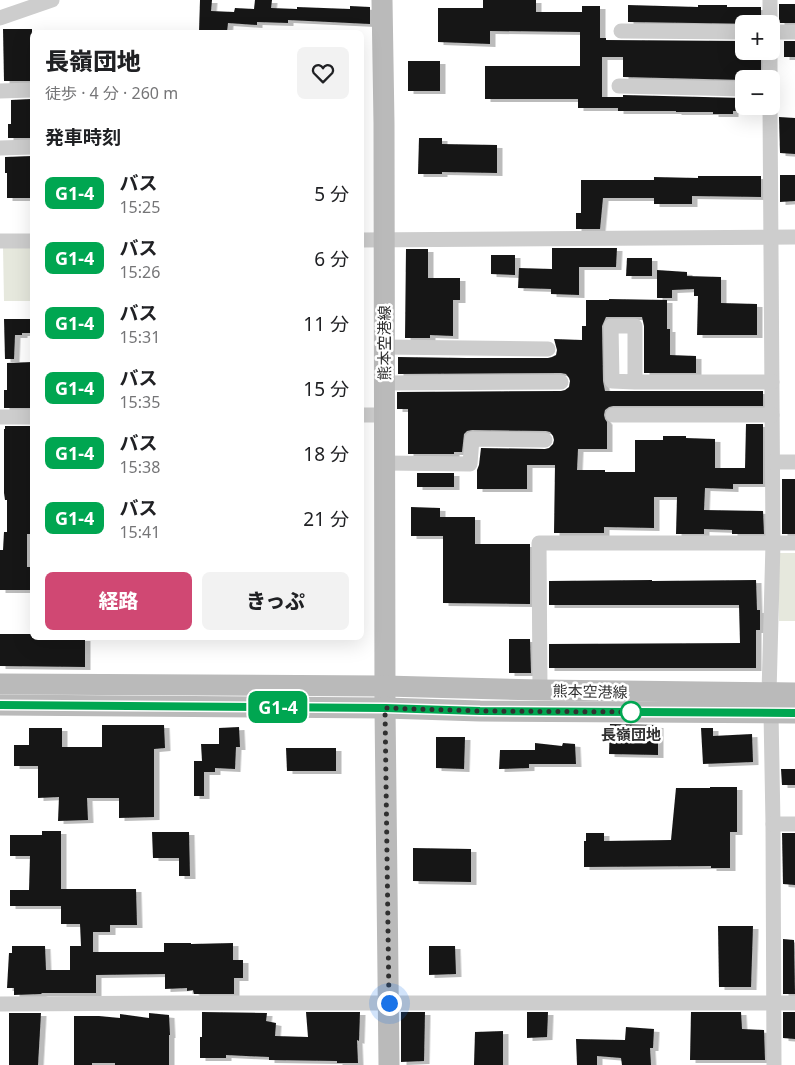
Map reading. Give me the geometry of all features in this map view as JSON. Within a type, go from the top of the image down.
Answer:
[{"type":"main road","name":"熊本空港線","points":[[382,0],[384,114],[385,708],[480,711],[724,713],[770,702],[795,693]]},
{"type":"main road","points":[[0,684],[385,686]]},
{"type":"main road","name":"熊本空港線","points":[[385,686],[540,690],[770,702],[795,713]]},
{"type":"main road","points":[[0,705],[385,708],[389,1065]]},
{"type":"street","points":[[0,18],[52,0]]},
{"type":"street","points":[[770,0],[770,15]]},
{"type":"street","points":[[620,31],[735,32]]},
{"type":"street","points":[[780,32],[795,32]]},
{"type":"street","points":[[620,86],[735,89]]},
{"type":"street","points":[[0,91],[30,90]]},
{"type":"street","points":[[770,115],[773,543],[770,702],[773,824],[774,1065]]},
{"type":"street","points":[[0,148],[30,147]]},
{"type":"street","points":[[364,240],[795,237]]},
{"type":"street","points":[[0,241],[30,241]]},
{"type":"street","points":[[384,347],[548,349]]},
{"type":"street","points":[[384,383],[561,382]]},
{"type":"street","points":[[634,382],[772,382]]},
{"type":"street","points":[[364,415],[384,415]]},
{"type":"street","points":[[0,417],[30,416]]},
{"type":"street","points":[[613,416],[772,416]]},
{"type":"street","points":[[385,462],[470,464],[472,439],[545,440]]},
{"type":"street","points":[[773,462],[795,462]]},
{"type":"street","points":[[540,690],[539,543],[795,543]]},
{"type":"street","points":[[773,824],[795,824]]},
{"type":"street","points":[[0,1004],[795,1003]]},
{"type":"shaded area","points":[[3,246],[30,246],[30,301],[4,301]]},
{"type":"shaded area","points":[[779,553],[795,553],[795,621],[779,621]]},
{"type":"building","points":[[200,0],[212,0],[211,11],[234,12],[235,8],[254,9],[255,0],[272,0],[271,8],[350,9],[350,6],[370,7],[370,24],[288,20],[288,23],[257,22],[257,25],[228,23],[227,30],[199,30]]},
{"type":"building","points":[[483,0],[536,0],[536,12],[582,12],[582,6],[600,6],[600,38],[606,38],[606,40],[735,41],[735,60],[761,60],[761,70],[735,70],[735,80],[623,77],[623,57],[602,57],[602,97],[623,97],[623,95],[735,98],[735,111],[733,111],[733,114],[676,111],[618,111],[618,108],[578,108],[578,99],[485,99],[485,66],[580,66],[580,32],[490,31],[490,44],[438,42],[438,8],[483,8]]},
{"type":"building","points":[[779,4],[795,4],[795,23],[780,23]]},
{"type":"building","points":[[628,5],[761,7],[761,15],[735,15],[735,24],[628,22]]},
{"type":"building","points":[[3,29],[32,29],[30,30],[30,81],[4,81]]},
{"type":"building","points":[[784,41],[795,41],[795,57],[784,57]]},
{"type":"building","points":[[408,61],[440,61],[440,91],[408,91]]},
{"type":"building","points":[[30,99],[30,138],[8,138],[8,124],[11,124],[11,100]]},
{"type":"building","points":[[779,117],[795,118],[795,154],[780,153]]},
{"type":"building","points":[[419,138],[442,138],[442,144],[497,145],[497,173],[442,172],[442,174],[418,174]]},
{"type":"building","points":[[30,156],[30,198],[7,198],[5,157]]},
{"type":"building","points":[[780,175],[795,175],[795,201],[780,202]]},
{"type":"building","points":[[698,176],[761,176],[761,197],[692,196],[692,204],[654,204],[654,198],[603,198],[600,229],[576,229],[576,213],[581,213],[581,180],[654,180],[654,177],[698,178]]},
{"type":"building","points":[[552,248],[617,248],[616,267],[579,267],[579,295],[551,294],[551,289],[518,288],[519,268],[552,269]]},
{"type":"building","points":[[406,249],[428,249],[428,278],[460,278],[460,300],[453,300],[453,336],[430,335],[430,338],[405,338]]},
{"type":"building","points":[[491,255],[515,255],[515,275],[491,274]]},
{"type":"building","points":[[627,258],[652,258],[652,276],[626,276]]},
{"type":"building","points":[[657,270],[687,272],[687,276],[721,277],[721,303],[757,304],[757,335],[697,335],[698,296],[694,296],[694,289],[672,290],[672,298],[657,298]]},
{"type":"building","points":[[586,300],[667,300],[667,329],[670,329],[670,355],[696,356],[696,373],[644,373],[644,326],[642,317],[606,317],[602,326],[603,381],[605,391],[763,391],[763,406],[609,407],[605,410],[604,415],[607,422],[607,449],[578,449],[577,470],[635,472],[635,440],[663,440],[663,436],[715,439],[715,468],[745,468],[746,424],[763,424],[763,484],[733,484],[733,489],[705,488],[704,510],[763,511],[764,534],[732,534],[732,530],[704,529],[704,534],[676,534],[677,497],[654,497],[654,528],[604,527],[604,533],[554,533],[555,465],[527,465],[527,489],[477,489],[477,470],[481,448],[549,448],[554,440],[550,432],[546,431],[472,430],[464,434],[462,452],[454,452],[454,454],[408,454],[408,409],[397,409],[397,392],[561,391],[569,387],[570,381],[566,374],[561,373],[398,374],[398,357],[552,357],[556,355],[557,350],[554,339],[582,340],[582,326],[586,326]]},
{"type":"building","points":[[4,319],[30,319],[30,333],[15,335],[14,359],[5,359]]},
{"type":"building","points":[[30,362],[30,408],[4,408],[4,390],[7,390],[7,363]]},
{"type":"building","points":[[5,426],[30,426],[30,534],[27,534],[27,567],[30,567],[30,590],[0,590],[0,550],[3,550],[4,532],[7,532],[7,500],[5,500],[4,493]]},
{"type":"building","points":[[417,473],[454,473],[454,487],[417,487]]},
{"type":"building","points":[[782,479],[795,479],[795,534],[782,534]]},
{"type":"building","points":[[411,507],[440,508],[440,517],[475,517],[475,544],[530,544],[530,604],[443,603],[443,536],[411,536]]},
{"type":"building","points":[[756,580],[757,610],[760,610],[760,630],[756,630],[756,668],[549,668],[549,644],[740,643],[739,605],[549,605],[549,581]]},
{"type":"building","points":[[0,634],[30,634],[30,640],[85,640],[85,667],[0,666]]},
{"type":"building","points":[[509,639],[530,639],[531,673],[509,673]]},
{"type":"building","points":[[610,724],[658,725],[658,755],[609,754]]},
{"type":"building","points":[[102,725],[164,725],[165,748],[154,749],[154,817],[119,818],[119,798],[87,798],[88,820],[58,821],[59,797],[38,798],[38,766],[14,766],[14,745],[29,745],[29,728],[62,728],[62,747],[102,747]]},
{"type":"building","points":[[239,727],[240,747],[236,747],[235,769],[215,768],[215,772],[204,772],[204,796],[194,796],[194,761],[202,761],[201,744],[219,744],[219,728]]},
{"type":"building","points":[[701,728],[713,728],[713,736],[752,734],[753,762],[703,764]]},
{"type":"building","points":[[436,737],[465,737],[464,769],[436,768]]},
{"type":"building","points":[[535,743],[562,746],[563,743],[575,744],[576,764],[529,764],[529,768],[499,769],[500,750],[535,750]]},
{"type":"building","points":[[286,748],[336,748],[336,771],[287,771]]},
{"type":"building","points":[[781,769],[795,769],[795,785],[782,785]]},
{"type":"building","points":[[737,787],[737,832],[730,832],[730,868],[711,868],[711,866],[584,867],[584,841],[586,841],[586,833],[604,833],[604,841],[671,840],[676,788]]},
{"type":"building","points":[[42,831],[61,831],[61,889],[136,889],[137,925],[110,925],[110,932],[93,932],[93,952],[164,952],[164,943],[233,943],[233,960],[243,960],[243,978],[234,978],[234,994],[194,994],[193,990],[187,991],[187,988],[165,989],[165,974],[96,975],[96,993],[14,995],[14,988],[7,988],[9,953],[12,953],[12,946],[45,946],[46,970],[70,970],[70,946],[81,946],[80,924],[61,924],[61,906],[10,906],[10,890],[29,890],[30,856],[10,856],[10,835],[42,835]]},
{"type":"building","points":[[152,832],[189,832],[190,876],[179,876],[179,858],[153,858]]},
{"type":"building","points":[[782,833],[795,833],[795,885],[783,884]]},
{"type":"building","points":[[413,848],[471,849],[471,882],[413,881]]},
{"type":"building","points":[[718,926],[753,926],[751,987],[719,987]]},
{"type":"building","points":[[783,939],[794,940],[795,994],[783,994]]},
{"type":"building","points":[[429,946],[455,946],[456,974],[429,975]]},
{"type":"building","points":[[202,1012],[267,1013],[266,1021],[276,1023],[275,1036],[308,1037],[306,1012],[360,1012],[359,1041],[357,1040],[358,1063],[269,1060],[269,1057],[226,1055],[226,1058],[200,1058]]},
{"type":"building","points":[[401,1012],[425,1012],[424,1061],[401,1062]]},
{"type":"building","points":[[527,1012],[548,1012],[547,1037],[527,1038]]},
{"type":"building","points":[[691,1012],[741,1012],[742,1029],[764,1030],[765,1060],[690,1060]]},
{"type":"building","points":[[783,1012],[795,1012],[795,1039],[783,1038]]},
{"type":"building","points":[[9,1013],[41,1013],[38,1065],[9,1065]]},
{"type":"building","points":[[149,1013],[169,1015],[169,1065],[92,1063],[92,1065],[74,1065],[74,1016],[120,1018],[120,1014],[149,1018]]},
{"type":"building","points":[[626,1027],[654,1029],[653,1048],[650,1048],[651,1065],[622,1065],[621,1058],[597,1056],[597,1065],[577,1065],[576,1039],[625,1040]]},
{"type":"building","points":[[503,1031],[503,1065],[474,1065],[475,1032]]},
{"type":"bus line","name":"G1-4","points":[[0,705],[795,713]]},
{"type":"place","name":"長嶺団地","points":[[631,712]]},
{"type":"route","points":[[389,1003],[385,708],[631,712]]}]
